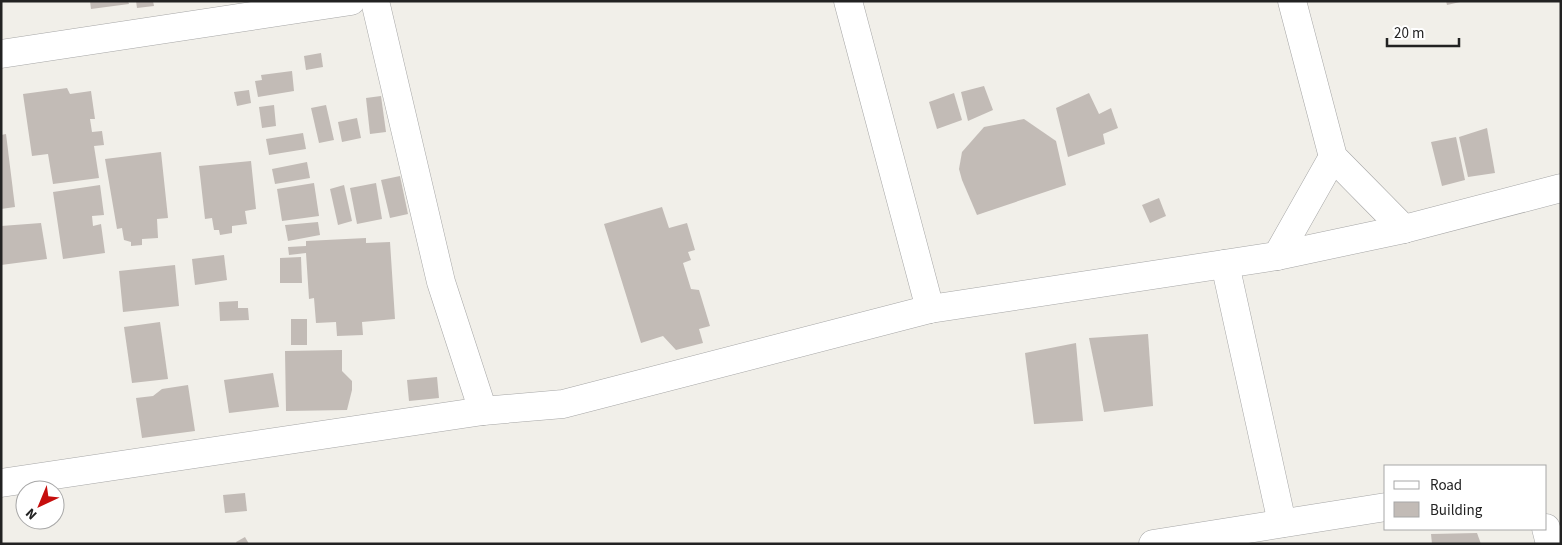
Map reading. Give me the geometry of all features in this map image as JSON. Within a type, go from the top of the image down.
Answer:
[{"type":"street","points":[[1,54],[351,1]]},
{"type":"street","points":[[375,1],[441,282],[482,411]]},
{"type":"street","points":[[848,1],[930,309]]},
{"type":"street","points":[[1292,1],[1333,157],[1404,229]]},
{"type":"street","points":[[1277,256],[1333,157]]},
{"type":"street","points":[[1,483],[482,411],[563,404],[930,309],[1277,256],[1404,229],[1561,188]]},
{"type":"street","points":[[1225,264],[1282,523]]},
{"type":"street","points":[[1153,544],[1384,507]]},
{"type":"street","points":[[1546,530],[1550,544]]},
{"type":"building","points":[[90,1],[128,1],[129,4],[91,9]]},
{"type":"building","points":[[136,1],[153,1],[154,6],[137,8]]},
{"type":"building","points":[[1446,1],[1460,1],[1460,2],[1447,5]]},
{"type":"building","points":[[321,53],[323,67],[306,70],[304,56]]},
{"type":"building","points":[[292,71],[294,91],[258,97],[255,81],[262,80],[261,75]]},
{"type":"building","points":[[984,86],[993,110],[968,121],[961,92]]},
{"type":"building","points":[[67,88],[70,94],[91,91],[95,119],[90,119],[92,132],[102,131],[104,145],[94,146],[99,178],[53,184],[48,154],[32,156],[23,94]]},
{"type":"building","points":[[249,90],[251,103],[237,106],[234,92]]},
{"type":"building","points":[[954,93],[962,120],[937,129],[929,102]]},
{"type":"building","points":[[1089,93],[1099,114],[1111,108],[1118,128],[1103,134],[1105,144],[1068,157],[1056,108]]},
{"type":"building","points":[[381,96],[386,132],[370,134],[366,98]]},
{"type":"building","points":[[274,105],[276,126],[262,128],[259,107]]},
{"type":"building","points":[[326,105],[334,140],[319,143],[311,108]]},
{"type":"building","points":[[357,118],[361,138],[342,142],[338,122]]},
{"type":"building","points":[[1024,119],[1056,141],[1066,185],[977,215],[959,169],[962,152],[984,127]]},
{"type":"building","points":[[1487,128],[1495,173],[1468,177],[1459,137]]},
{"type":"building","points":[[303,133],[306,149],[269,155],[266,139]]},
{"type":"building","points":[[6,134],[15,207],[1,209],[1,135]]},
{"type":"building","points":[[1456,137],[1465,180],[1442,186],[1431,142]]},
{"type":"building","points":[[161,152],[168,218],[157,219],[158,238],[142,239],[142,245],[131,246],[131,242],[124,240],[122,228],[117,229],[105,159]]},
{"type":"building","points":[[251,161],[256,209],[245,211],[247,224],[232,226],[232,233],[220,235],[219,230],[214,230],[212,218],[205,219],[199,166]]},
{"type":"building","points":[[307,162],[310,178],[275,184],[272,169]]},
{"type":"building","points":[[400,176],[408,214],[390,218],[381,180]]},
{"type":"building","points":[[314,183],[319,216],[282,221],[277,189]]},
{"type":"building","points":[[376,183],[382,219],[357,224],[350,188]]},
{"type":"building","points":[[100,185],[104,215],[92,216],[93,226],[101,224],[105,253],[63,259],[53,192]]},
{"type":"building","points":[[344,185],[352,221],[338,225],[330,189]]},
{"type":"building","points":[[1159,198],[1166,216],[1150,223],[1142,205]]},
{"type":"building","points":[[662,207],[669,228],[687,223],[695,250],[688,252],[691,260],[683,263],[691,289],[699,290],[710,326],[699,329],[703,343],[676,350],[663,336],[641,343],[604,224]]},
{"type":"building","points":[[318,222],[320,235],[288,241],[285,225]]},
{"type":"building","points":[[41,223],[47,259],[1,265],[1,226]]},
{"type":"building","points":[[366,238],[366,243],[390,242],[395,319],[362,322],[363,335],[337,336],[336,322],[316,323],[314,298],[309,299],[306,253],[289,255],[288,247],[306,246],[306,241]]},
{"type":"building","points":[[224,255],[227,280],[195,285],[192,259]]},
{"type":"building","points":[[301,257],[302,283],[280,283],[280,258]]},
{"type":"building","points":[[175,265],[179,306],[123,312],[119,271]]},
{"type":"building","points":[[238,301],[238,308],[248,308],[249,320],[220,321],[219,302]]},
{"type":"building","points":[[291,319],[307,319],[307,345],[291,345]]},
{"type":"building","points":[[160,322],[168,379],[132,383],[124,327]]},
{"type":"building","points":[[1148,334],[1153,406],[1104,412],[1089,338]]},
{"type":"building","points":[[1076,343],[1083,421],[1034,424],[1025,353]]},
{"type":"building","points":[[342,350],[342,371],[352,381],[352,390],[347,410],[286,411],[285,351]]},
{"type":"building","points":[[273,373],[279,407],[229,413],[224,380]]},
{"type":"building","points":[[437,377],[439,398],[409,401],[407,380]]},
{"type":"building","points":[[188,385],[195,431],[142,438],[136,398],[153,396],[162,389]]},
{"type":"building","points":[[245,493],[247,511],[225,513],[223,495]]},
{"type":"building","points":[[1477,533],[1481,544],[1432,544],[1431,534]]},
{"type":"building","points":[[245,537],[249,544],[237,544],[236,542]]}]
